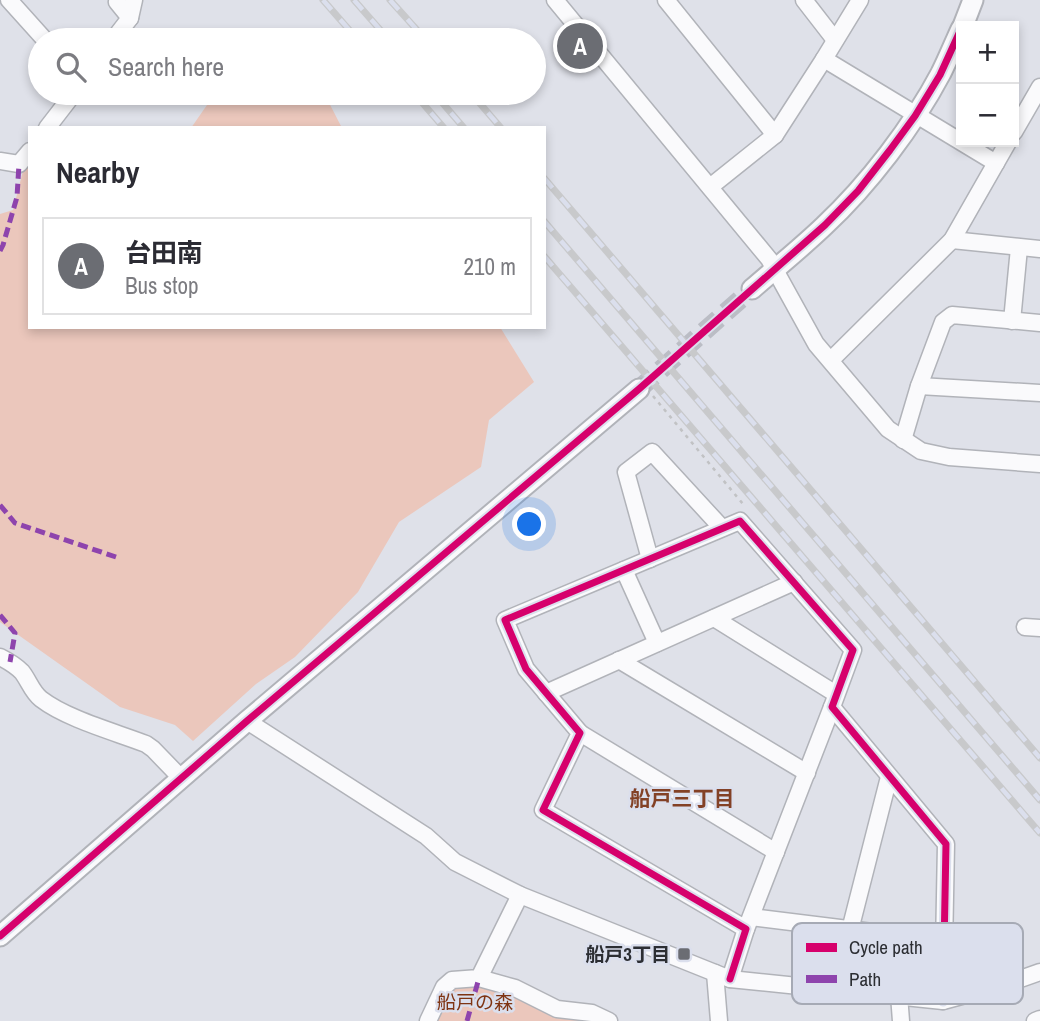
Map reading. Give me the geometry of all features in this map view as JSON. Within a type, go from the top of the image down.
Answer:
[{"type":"street","points":[[9,0],[34,28]]},
{"type":"street","points":[[118,0],[130,18]]},
{"type":"street","points":[[122,28],[130,18],[134,0]]},
{"type":"street","points":[[555,0],[769,259],[816,344],[888,429],[921,451],[950,457],[1040,464]]},
{"type":"street","points":[[666,0],[775,135]]},
{"type":"street","points":[[804,0],[835,40]]},
{"type":"street","points":[[710,187],[775,135],[860,0]]},
{"type":"street","points":[[965,21],[973,0]]},
{"type":"street","points":[[752,289],[825,225],[858,191],[915,116],[940,75],[956,41]]},
{"type":"street","points":[[824,59],[996,163]]},
{"type":"street","points":[[1019,123],[1040,87]]},
{"type":"street","points":[[49,126],[65,105]]},
{"type":"street","points":[[831,360],[952,240],[1005,147]]},
{"type":"street","points":[[0,161],[19,164],[28,153]]},
{"type":"street","points":[[952,240],[1040,249]]},
{"type":"street","points":[[1012,321],[1019,248]]},
{"type":"street","points":[[903,440],[919,386],[943,322],[952,315],[1040,323]]},
{"type":"street","points":[[919,386],[1040,393]]},
{"type":"street","points":[[0,936],[247,721],[645,391]]},
{"type":"street","points":[[650,559],[626,472],[652,452],[722,528]]},
{"type":"street","points":[[719,1021],[722,976],[749,923],[853,650],[740,521],[505,620],[526,668],[580,733],[776,852]]},
{"type":"street","points":[[624,570],[657,643]]},
{"type":"street","points":[[546,693],[794,582]]},
{"type":"street","points":[[714,618],[834,700],[889,777],[946,844],[945,923]]},
{"type":"street","points":[[0,657],[22,673],[41,699],[68,714],[146,744],[182,779]]},
{"type":"street","points":[[619,660],[807,773]]},
{"type":"street","points":[[247,721],[426,836],[455,862],[520,895],[722,976],[792,984]]},
{"type":"street","points":[[580,733],[543,810],[749,923],[792,926]]},
{"type":"street","points":[[852,923],[889,777]]},
{"type":"street","points":[[479,978],[520,895]]},
{"type":"street","points":[[1023,978],[1040,972]]},
{"type":"street","points":[[428,1021],[444,987],[452,980],[479,978],[515,988],[557,1009],[592,1013],[609,1021]]},
{"type":"path","points":[[645,391],[743,504],[740,521]]},
{"type":"green space","points":[[207,105],[330,105],[341,126],[192,126]]},
{"type":"green space","points":[[28,162],[28,329],[501,329],[534,382],[489,420],[481,467],[399,522],[358,592],[295,657],[256,684],[193,741],[175,725],[120,707],[0,622],[0,214],[13,210],[24,167]]},
{"type":"green space","name":"船戸の森","points":[[481,981],[597,1021],[434,1021],[444,995],[456,985]]},
{"type":"tunnel","points":[[639,389],[752,289]]},
{"type":"railway","points":[[323,0],[348,28]]},
{"type":"railway","points":[[354,0],[378,28]]},
{"type":"railway","points":[[390,0],[415,28]]},
{"type":"railway","points":[[424,105],[442,126]]},
{"type":"railway","points":[[444,105],[462,126]]},
{"type":"railway","points":[[481,105],[499,126]]},
{"type":"railway","points":[[546,180],[1040,758]]},
{"type":"railway","points":[[546,223],[1040,800]]},
{"type":"railway","points":[[546,258],[1040,833]]},
{"type":"marked path","points":[[0,251],[17,197],[19,164]]},
{"type":"marked path","points":[[0,505],[15,523],[116,557]]},
{"type":"marked path","points":[[0,615],[15,633],[10,662]]},
{"type":"marked path","points":[[467,1021],[479,978]]},
{"type":"cycle path","points":[[0,936],[247,721],[639,389],[825,225],[858,191],[915,116],[940,75],[956,40]]},
{"type":"cycle path","points":[[730,979],[746,929],[543,810],[580,733],[526,669],[505,620],[740,521],[853,650],[832,707],[946,844],[944,923]]},
{"type":"place","name":"台田南","points":[[580,46]]},
{"type":"place","name":"船戸3丁目","points":[[684,954]]},
{"type":"district","name":"船戸三丁目","points":[[682,799]]}]
